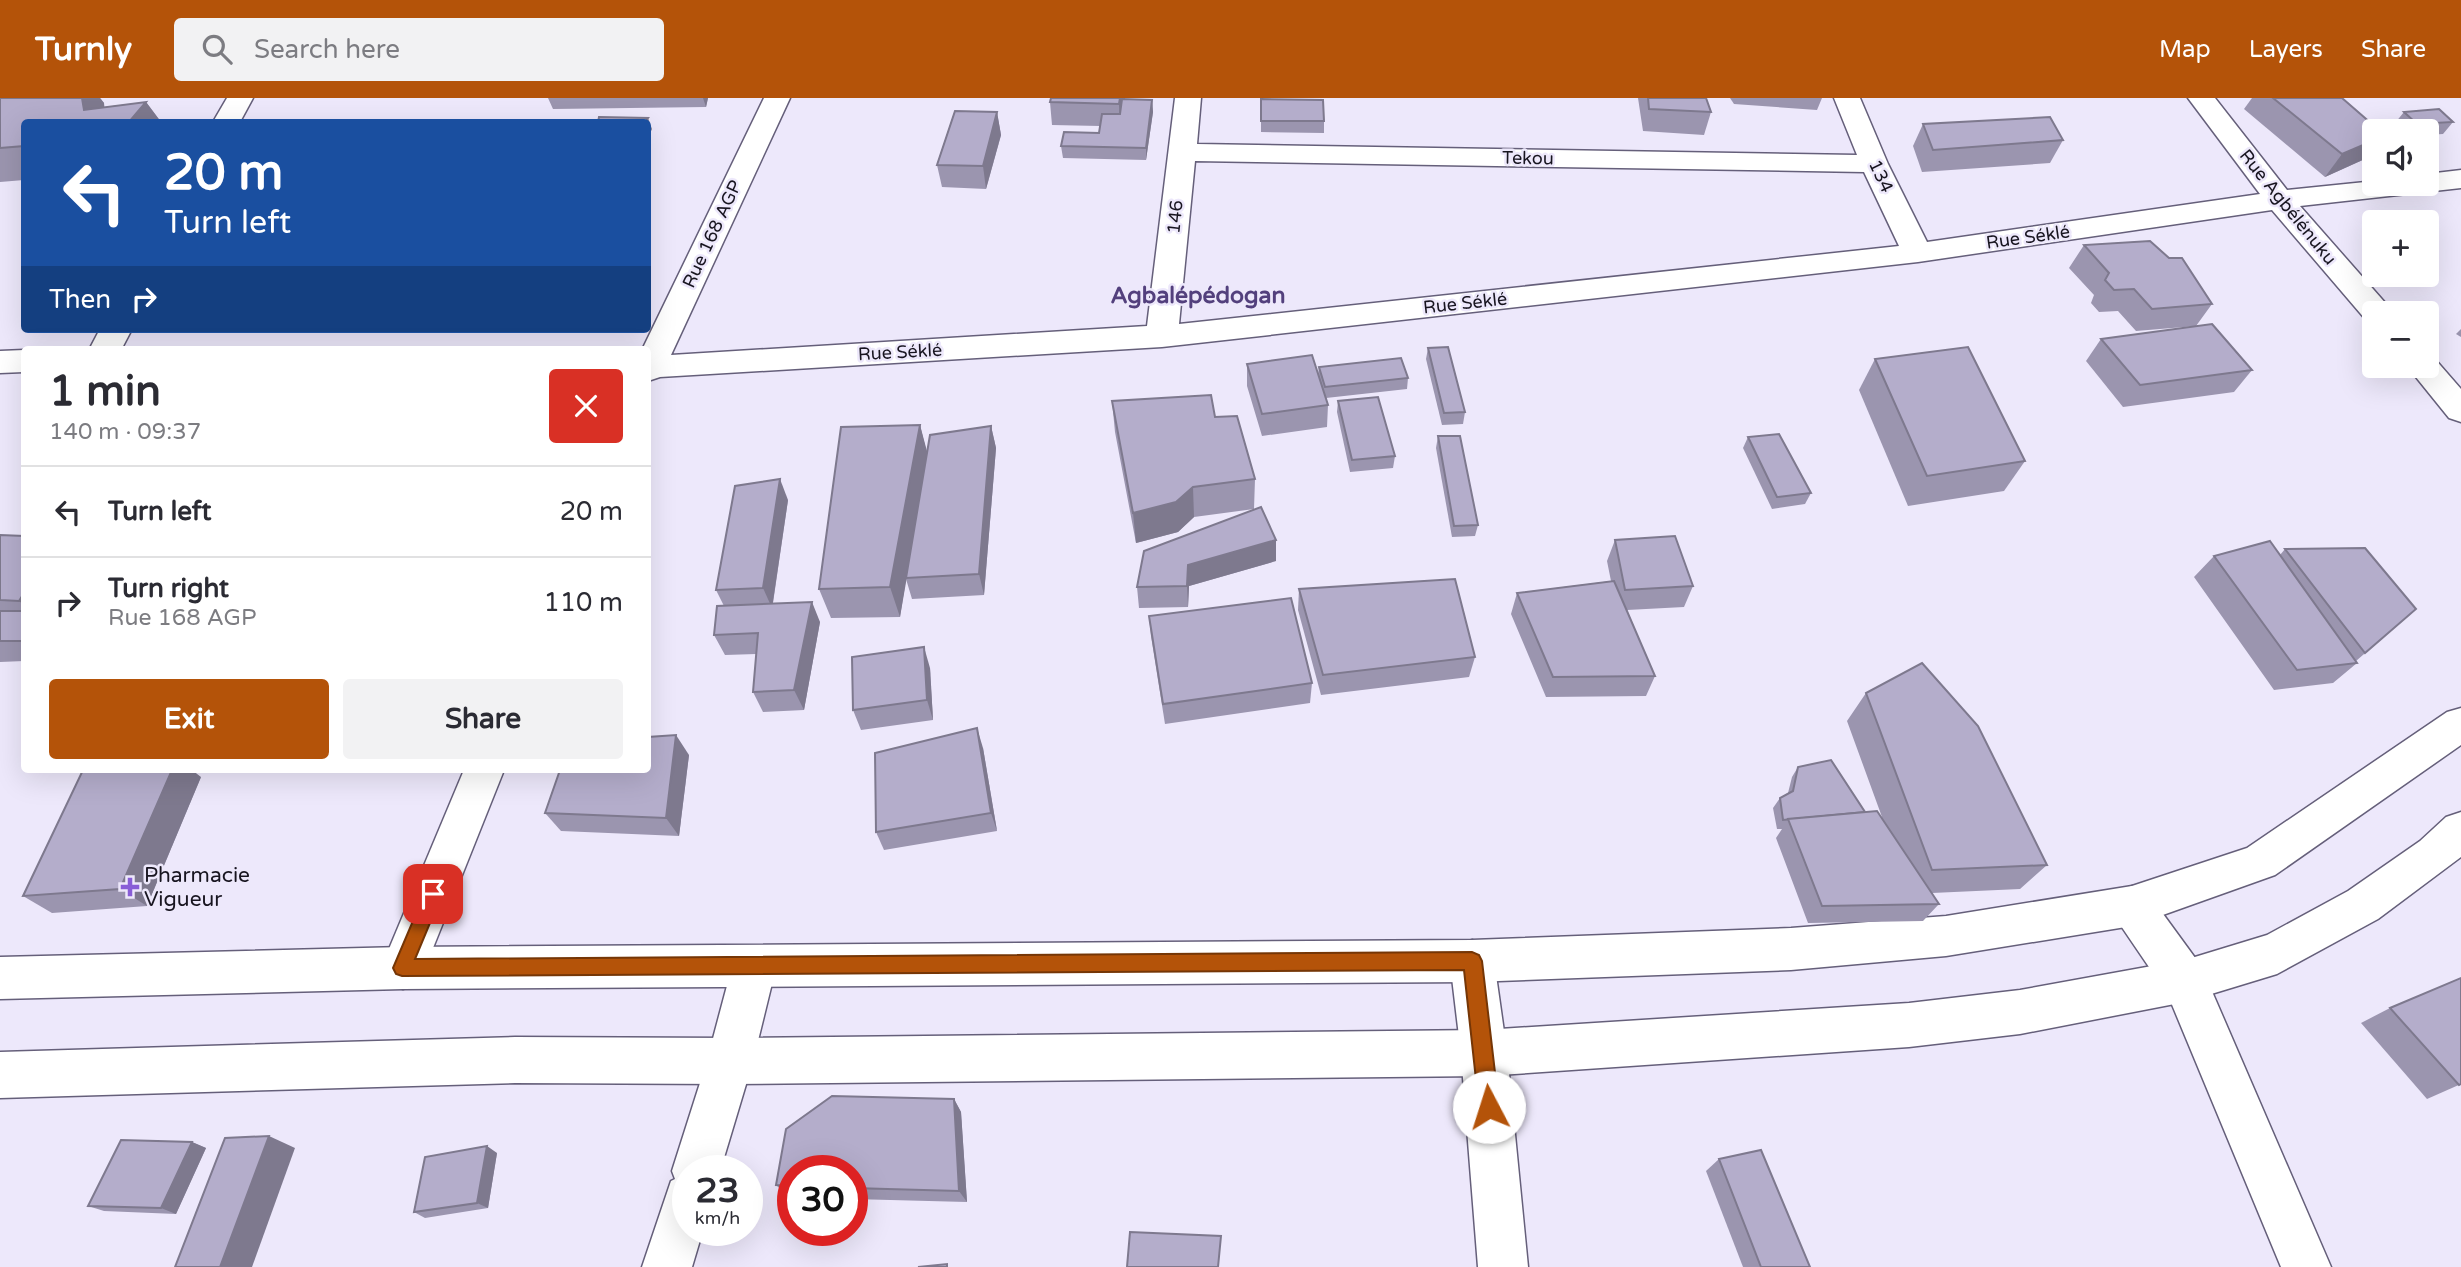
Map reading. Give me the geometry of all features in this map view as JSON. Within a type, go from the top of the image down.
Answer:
[{"type":"street","points":[[229,119],[240,98]]},
{"type":"street","name":"Rue 168 AGP","points":[[651,362],[776,98]]},
{"type":"street","name":"146","points":[[1162,336],[1188,98]]},
{"type":"street","name":"134","points":[[1847,98],[1874,164],[1918,253]]},
{"type":"street","name":"Rue Agbélénuku","points":[[2201,98],[2279,200],[2367,301]]},
{"type":"street","name":"Tekou","points":[[1183,152],[1874,164]]},
{"type":"street","points":[[2439,182],[2461,179]]},
{"type":"street","name":"Rue Séklé","points":[[651,368],[1162,336],[1918,253],[2279,200],[2362,191]]},
{"type":"street","points":[[0,362],[21,362]]},
{"type":"street","points":[[2433,378],[2461,410]]},
{"type":"street","points":[[0,978],[402,968],[1472,961],[1791,949],[1946,936],[2132,906],[2260,862],[2461,724]]},
{"type":"street","points":[[402,968],[483,773]]},
{"type":"street","points":[[0,1075],[514,1060],[730,1061],[1484,1054],[1909,1025],[2020,1012],[2185,981],[2277,953],[2362,905],[2435,853],[2461,830]]},
{"type":"street","points":[[2132,906],[2185,981],[2306,1267]]},
{"type":"street","points":[[1472,961],[1484,1054],[1503,1267]]},
{"type":"street","points":[[701,1155],[730,1061],[754,967]]},
{"type":"street","points":[[667,1267],[673,1246]]},
{"type":"building","points":[[0,98],[82,98],[84,110],[146,102],[132,119],[21,119],[21,146],[0,148]]},
{"type":"building","points":[[1051,98],[1120,98],[1119,104],[1050,102]]},
{"type":"building","points":[[1648,98],[1706,98],[1711,112],[1649,109]]},
{"type":"building","points":[[2273,98],[2342,98],[2366,119],[2362,119],[2362,146],[2342,154]]},
{"type":"building","points":[[1122,99],[1152,100],[1146,148],[1061,146],[1064,132],[1099,133],[1102,114],[1120,114]]},
{"type":"building","points":[[1261,99],[1323,100],[1324,121],[1261,121]]},
{"type":"building","points":[[2439,109],[2453,122],[2412,119],[2404,112]]},
{"type":"building","points":[[955,111],[997,112],[983,166],[937,165]]},
{"type":"building","points":[[599,117],[648,118],[647,119]]},
{"type":"building","points":[[2050,117],[2063,140],[1933,150],[1923,124]]},
{"type":"building","points":[[2150,241],[2169,258],[2182,258],[2212,304],[2152,309],[2134,289],[2114,290],[2105,280],[2109,273],[2084,245]]},
{"type":"building","points":[[2212,324],[2252,370],[2140,385],[2101,339]]},
{"type":"building","points":[[1448,347],[1465,412],[1444,413],[1428,348]]},
{"type":"building","points":[[1968,347],[2025,461],[1927,476],[1875,359]]},
{"type":"building","points":[[1312,355],[1328,405],[1262,414],[1247,364]]},
{"type":"building","points":[[1401,358],[1408,378],[1325,387],[1319,367]]},
{"type":"building","points":[[1211,395],[1215,417],[1237,416],[1255,479],[1193,487],[1176,502],[1133,513],[1112,401]]},
{"type":"building","points":[[1378,397],[1395,456],[1352,460],[1338,401]]},
{"type":"building","points":[[920,425],[890,587],[819,589],[841,427]]},
{"type":"building","points":[[991,426],[979,574],[906,578],[930,435]]},
{"type":"building","points":[[1779,434],[1811,493],[1777,497],[1748,437]]},
{"type":"building","points":[[1438,436],[1460,436],[1478,525],[1454,526]]},
{"type":"building","points":[[780,479],[763,588],[716,590],[735,486]]},
{"type":"building","points":[[1261,507],[1276,540],[1188,565],[1187,586],[1137,587],[1144,551]]},
{"type":"building","points":[[0,535],[21,536],[21,598],[19,601],[0,600]]},
{"type":"building","points":[[1675,536],[1693,586],[1625,590],[1615,540]]},
{"type":"building","points":[[2270,541],[2357,663],[2297,670],[2214,556]]},
{"type":"building","points":[[2365,548],[2416,609],[2365,653],[2285,549]]},
{"type":"building","points":[[1455,579],[1475,657],[1323,675],[1299,589]]},
{"type":"building","points":[[1614,581],[1655,676],[1553,677],[1517,593]]},
{"type":"building","points":[[1291,598],[1312,683],[1163,704],[1149,616]]},
{"type":"building","points":[[812,602],[794,690],[753,692],[758,633],[714,635],[717,606]]},
{"type":"building","points":[[0,611],[21,611],[21,641],[0,641]]},
{"type":"building","points":[[924,647],[927,700],[853,710],[852,657]]},
{"type":"building","points":[[1922,663],[1978,726],[2047,865],[1932,870],[1866,693]]},
{"type":"building","points":[[977,728],[991,813],[876,832],[875,753]]},
{"type":"building","points":[[676,735],[666,818],[545,813],[559,773],[651,773],[651,737]]},
{"type":"building","points":[[1831,760],[1865,812],[1783,820],[1780,798],[1793,791],[1798,767]]},
{"type":"building","points":[[82,773],[171,773],[120,889],[23,896]]},
{"type":"building","points":[[1877,811],[1939,904],[1822,906],[1788,819]]},
{"type":"building","points":[[2461,978],[2461,1084],[2459,1085],[2390,1008]]},
{"type":"building","points":[[832,1096],[954,1099],[959,1191],[868,1188],[868,1155],[781,1155],[786,1129]]},
{"type":"building","points":[[269,1136],[220,1267],[175,1267],[225,1138]]},
{"type":"building","points":[[121,1140],[192,1142],[161,1208],[88,1206]]},
{"type":"building","points":[[487,1146],[477,1203],[414,1212],[425,1157]]},
{"type":"building","points":[[1761,1150],[1810,1267],[1761,1267],[1719,1159]]},
{"type":"building","points":[[1130,1232],[1221,1236],[1218,1267],[1127,1267]]},
{"type":"building","points":[[947,1264],[947,1267],[918,1267]]},
{"type":"place","name":"Pharmacie Vigueur","points":[[130,887]]},
{"type":"district","name":"Agbalépédogan","points":[[1198,296]]},
{"type":"route","points":[[433,894],[402,968],[1472,961],[1489,1107]]}]
